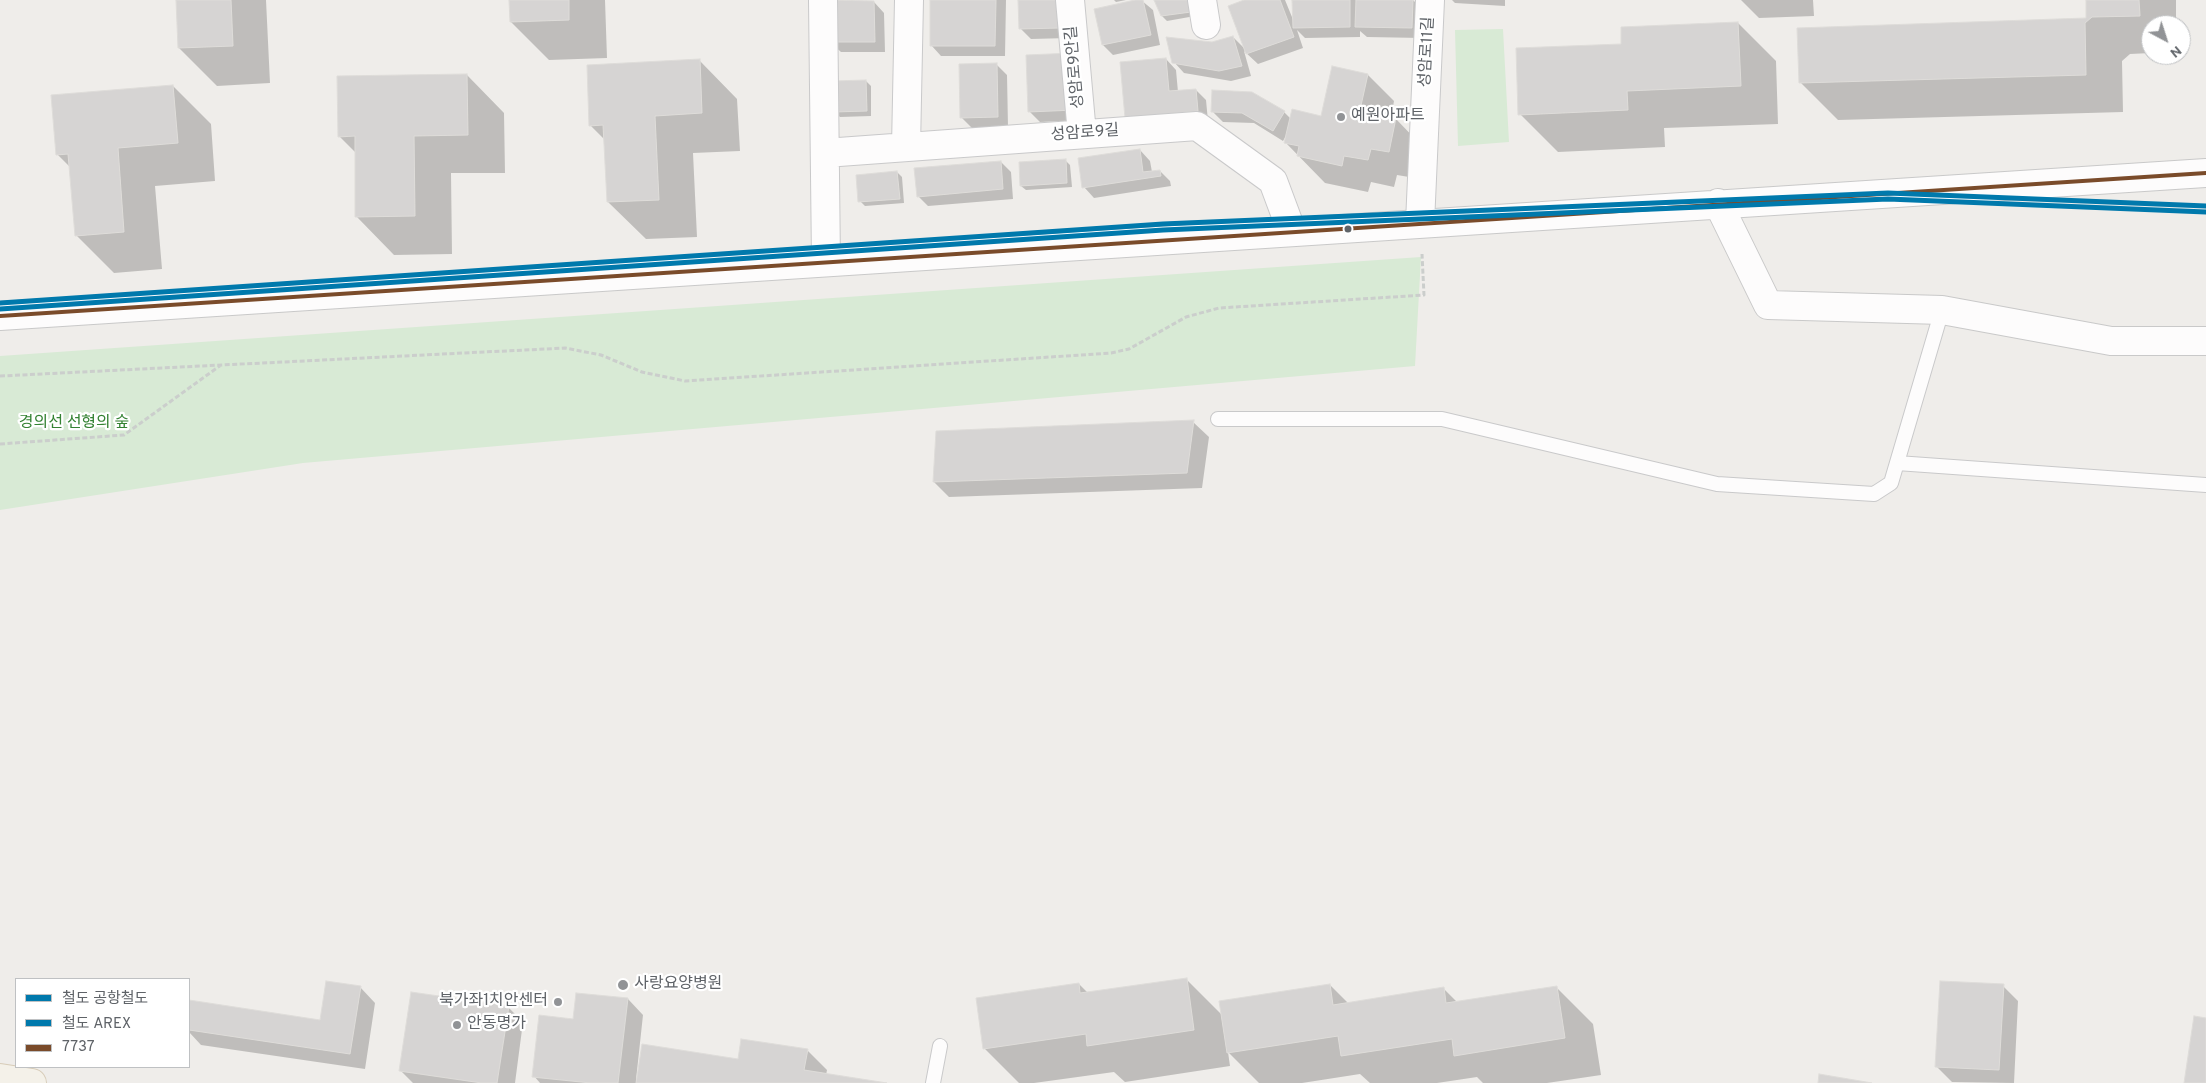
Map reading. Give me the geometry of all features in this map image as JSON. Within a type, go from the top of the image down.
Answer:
[{"type":"main road","points":[[823,0],[826,262]]},
{"type":"main road","points":[[906,147],[909,0]]},
{"type":"main road","name":"성암로9안길","points":[[1070,0],[1082,134]]},
{"type":"main road","name":"성암로11길","points":[[1420,223],[1430,0]]},
{"type":"main road","name":"성암로9길","points":[[824,153],[1197,126],[1273,181],[1292,232]]},
{"type":"main road","points":[[0,316],[2195,173]]},
{"type":"main road","points":[[1718,203],[1768,305],[1942,310],[2111,341],[2206,341]]},
{"type":"main road","points":[[0,1078],[32,1083]]},
{"type":"lane","points":[[1218,419],[1442,419],[1717,484],[1874,494],[1891,483],[1942,310]]},
{"type":"lane","points":[[1897,462],[2206,485]]},
{"type":"lane","points":[[933,1083],[940,1046]]},
{"type":"path","points":[[0,376],[565,348],[601,355],[642,372],[686,381],[1111,353],[1128,349],[1186,317],[1219,308],[1424,295],[1420,223]]},
{"type":"path","points":[[0,444],[124,436],[222,365]]},
{"type":"green space","points":[[1503,29],[1509,142],[1458,146],[1455,30]]},
{"type":"green space","name":"경의선 선형의 숲","points":[[1421,257],[1415,366],[303,463],[0,510],[0,356]]},
{"type":"building","points":[[176,0],[231,0],[233,46],[178,48]]},
{"type":"building","points":[[509,0],[569,0],[569,20],[510,22]]},
{"type":"building","points":[[829,0],[874,1],[875,42],[829,42]]},
{"type":"building","points":[[930,0],[996,0],[995,46],[930,46]]},
{"type":"building","points":[[1018,0],[1058,0],[1059,28],[1019,29]]},
{"type":"building","points":[[1143,0],[1151,35],[1102,45],[1094,9]]},
{"type":"building","points":[[1154,0],[1189,0],[1191,12],[1161,16]]},
{"type":"building","points":[[1244,0],[1280,0],[1294,37],[1246,54],[1228,6]]},
{"type":"building","points":[[1292,0],[1350,0],[1350,27],[1293,28]]},
{"type":"building","points":[[1356,0],[1413,0],[1412,28],[1355,27]]},
{"type":"building","points":[[2086,0],[2139,0],[2140,16],[2092,17],[2085,23],[2086,75],[1799,83],[1797,28],[2086,18]]},
{"type":"building","points":[[1738,22],[1741,86],[1627,91],[1628,110],[1518,115],[1516,48],[1621,44],[1621,27]]},
{"type":"building","points":[[1233,36],[1242,66],[1219,71],[1172,63],[1166,37],[1212,42]]},
{"type":"building","points":[[1073,53],[1075,110],[1028,112],[1026,55]]},
{"type":"building","points":[[1166,58],[1169,91],[1196,89],[1198,111],[1125,118],[1120,62]]},
{"type":"building","points":[[700,59],[702,113],[655,116],[659,200],[607,202],[603,125],[589,126],[587,65]]},
{"type":"building","points":[[997,63],[998,117],[960,118],[959,64]]},
{"type":"building","name":"예원아파트","points":[[1332,66],[1368,74],[1360,110],[1396,118],[1389,152],[1371,149],[1368,160],[1344,156],[1342,166],[1297,156],[1299,146],[1284,143],[1292,109],[1321,116]]},
{"type":"building","points":[[467,74],[468,135],[414,136],[415,216],[355,217],[355,136],[338,137],[337,76]]},
{"type":"building","points":[[866,80],[867,111],[834,112],[833,81]]},
{"type":"building","points":[[173,85],[178,143],[118,148],[124,232],[75,236],[68,154],[56,155],[51,95]]},
{"type":"building","points":[[1212,90],[1252,92],[1285,111],[1273,131],[1242,113],[1211,112]]},
{"type":"building","points":[[1140,149],[1143,172],[1160,170],[1161,176],[1082,188],[1078,158]]},
{"type":"building","points":[[1066,159],[1067,183],[1020,186],[1019,162]]},
{"type":"building","points":[[1001,161],[1003,189],[917,197],[914,168]]},
{"type":"building","points":[[897,171],[900,199],[858,202],[856,175]]},
{"type":"building","points":[[1194,420],[1187,473],[933,482],[936,431]]},
{"type":"building","points":[[1187,978],[1194,1030],[1087,1046],[1086,1034],[983,1049],[976,998],[1079,983],[1080,993]]},
{"type":"building","points":[[326,981],[361,986],[350,1054],[190,1030],[190,1000],[320,1020]]},
{"type":"building","points":[[1940,981],[2004,984],[1999,1070],[1935,1067]]},
{"type":"building","points":[[1330,984],[1333,1005],[1444,987],[1446,1003],[1557,986],[1565,1038],[1454,1056],[1452,1039],[1341,1056],[1338,1036],[1227,1053],[1219,1001]]},
{"type":"building","points":[[411,992],[509,1006],[497,1083],[482,1083],[399,1071]]},
{"type":"building","points":[[576,993],[628,998],[618,1083],[591,1083],[532,1077],[539,1015],[573,1019]]},
{"type":"building","points":[[2194,1016],[2206,1018],[2206,1083],[2184,1083]]},
{"type":"building","points":[[741,1039],[808,1049],[804,1070],[887,1083],[636,1083],[642,1044],[738,1059]]},
{"type":"building","points":[[1819,1074],[1872,1083],[1818,1083]]},
{"type":"rail line","name":"공항철도","points":[[0,303],[1163,224],[1888,193],[2206,206]]},
{"type":"rail line","name":"AREX","points":[[0,309],[1163,230],[1888,199],[2206,212]]},
{"type":"transit line","name":"7737","points":[[0,316],[2206,173]]},
{"type":"place","name":"예원아파트","points":[[1341,117]]},
{"type":"place","name":"사랑요양병원","points":[[623,985]]},
{"type":"place","name":"북가좌1치안센터","points":[[558,1002]]},
{"type":"place","name":"안동명가","points":[[457,1025]]}]
